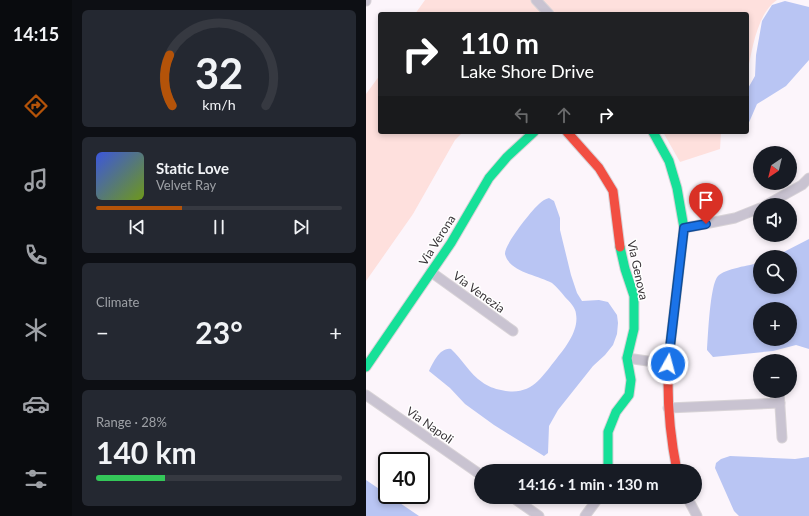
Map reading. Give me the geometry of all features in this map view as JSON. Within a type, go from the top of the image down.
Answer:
[{"type":"street","points":[[536,0],[547,12]]},
{"type":"street","name":"Via Verona","points":[[366,367],[450,243],[489,178],[507,157],[532,134]]},
{"type":"street","name":"Via Genova","points":[[569,134],[599,168],[613,191],[620,246],[625,269],[634,296],[634,329],[627,358],[631,380],[629,395],[616,412],[608,432],[608,464]]},
{"type":"street","points":[[654,134],[669,161],[677,188],[684,228],[668,364],[668,408],[671,440],[676,464]]},
{"type":"street","points":[[779,198],[802,185],[809,178]]},
{"type":"street","points":[[684,228],[735,218],[753,211]]},
{"type":"street","name":"Via Venezia","points":[[431,272],[513,331]]},
{"type":"street","points":[[627,358],[668,364]]},
{"type":"street","name":"Via Napoli","points":[[366,395],[474,470]]},
{"type":"street","points":[[780,398],[782,438]]},
{"type":"street","points":[[668,408],[780,403]]},
{"type":"street","points":[[522,504],[539,516]]},
{"type":"street","points":[[585,516],[594,504]]},
{"type":"street","points":[[691,504],[697,516]]},
{"type":"shaded area","points":[[425,0],[777,0],[770,6],[760,23],[753,44],[749,64],[749,12],[416,12]]},
{"type":"shaded area","points":[[378,78],[378,134],[461,134],[455,140],[413,214],[366,281],[366,94]]},
{"type":"shaded area","points":[[664,134],[721,134],[720,149],[680,162]]},
{"type":"water","points":[[785,1],[809,7],[809,60],[786,86],[757,104],[749,122],[749,86],[755,76],[756,55],[762,21],[772,5]]},
{"type":"water","points":[[549,198],[554,201],[560,218],[560,230],[577,293],[582,301],[599,300],[608,302],[617,315],[618,323],[617,334],[613,345],[593,366],[558,410],[549,426],[548,453],[544,456],[494,425],[465,404],[450,388],[429,371],[443,350],[451,349],[474,375],[484,383],[499,390],[520,391],[528,388],[540,379],[564,349],[576,326],[576,312],[574,307],[552,283],[518,269],[512,265],[505,254],[513,236],[524,221],[540,203]]},
{"type":"water","points":[[809,239],[809,349],[797,345],[797,302],[753,302],[753,346],[792,346],[773,351],[713,357],[707,350],[711,299],[715,281],[721,274],[753,264],[753,294],[797,294],[797,250],[788,250]]},
{"type":"water","points":[[730,456],[795,459],[809,457],[809,516],[739,516],[734,511],[715,468],[716,463],[721,459]]},
{"type":"water","points":[[366,480],[378,488],[378,504],[401,504],[419,516],[366,516]]},
{"type":"traffic: fast","points":[[366,367],[451,243],[489,178],[507,157],[532,134]]},
{"type":"traffic: fast","points":[[654,134],[669,161],[677,188],[684,228],[668,364],[668,382]]},
{"type":"traffic: fast","points":[[608,464],[608,432],[616,412],[629,395],[631,380],[627,358],[634,329],[634,296],[625,269],[620,247]]},
{"type":"traffic: jam","points":[[569,134],[599,168],[613,191],[620,247]]},
{"type":"traffic: jam","points":[[668,382],[670,426],[676,464]]},
{"type":"route","points":[[668,364],[684,228],[706,224]]}]
